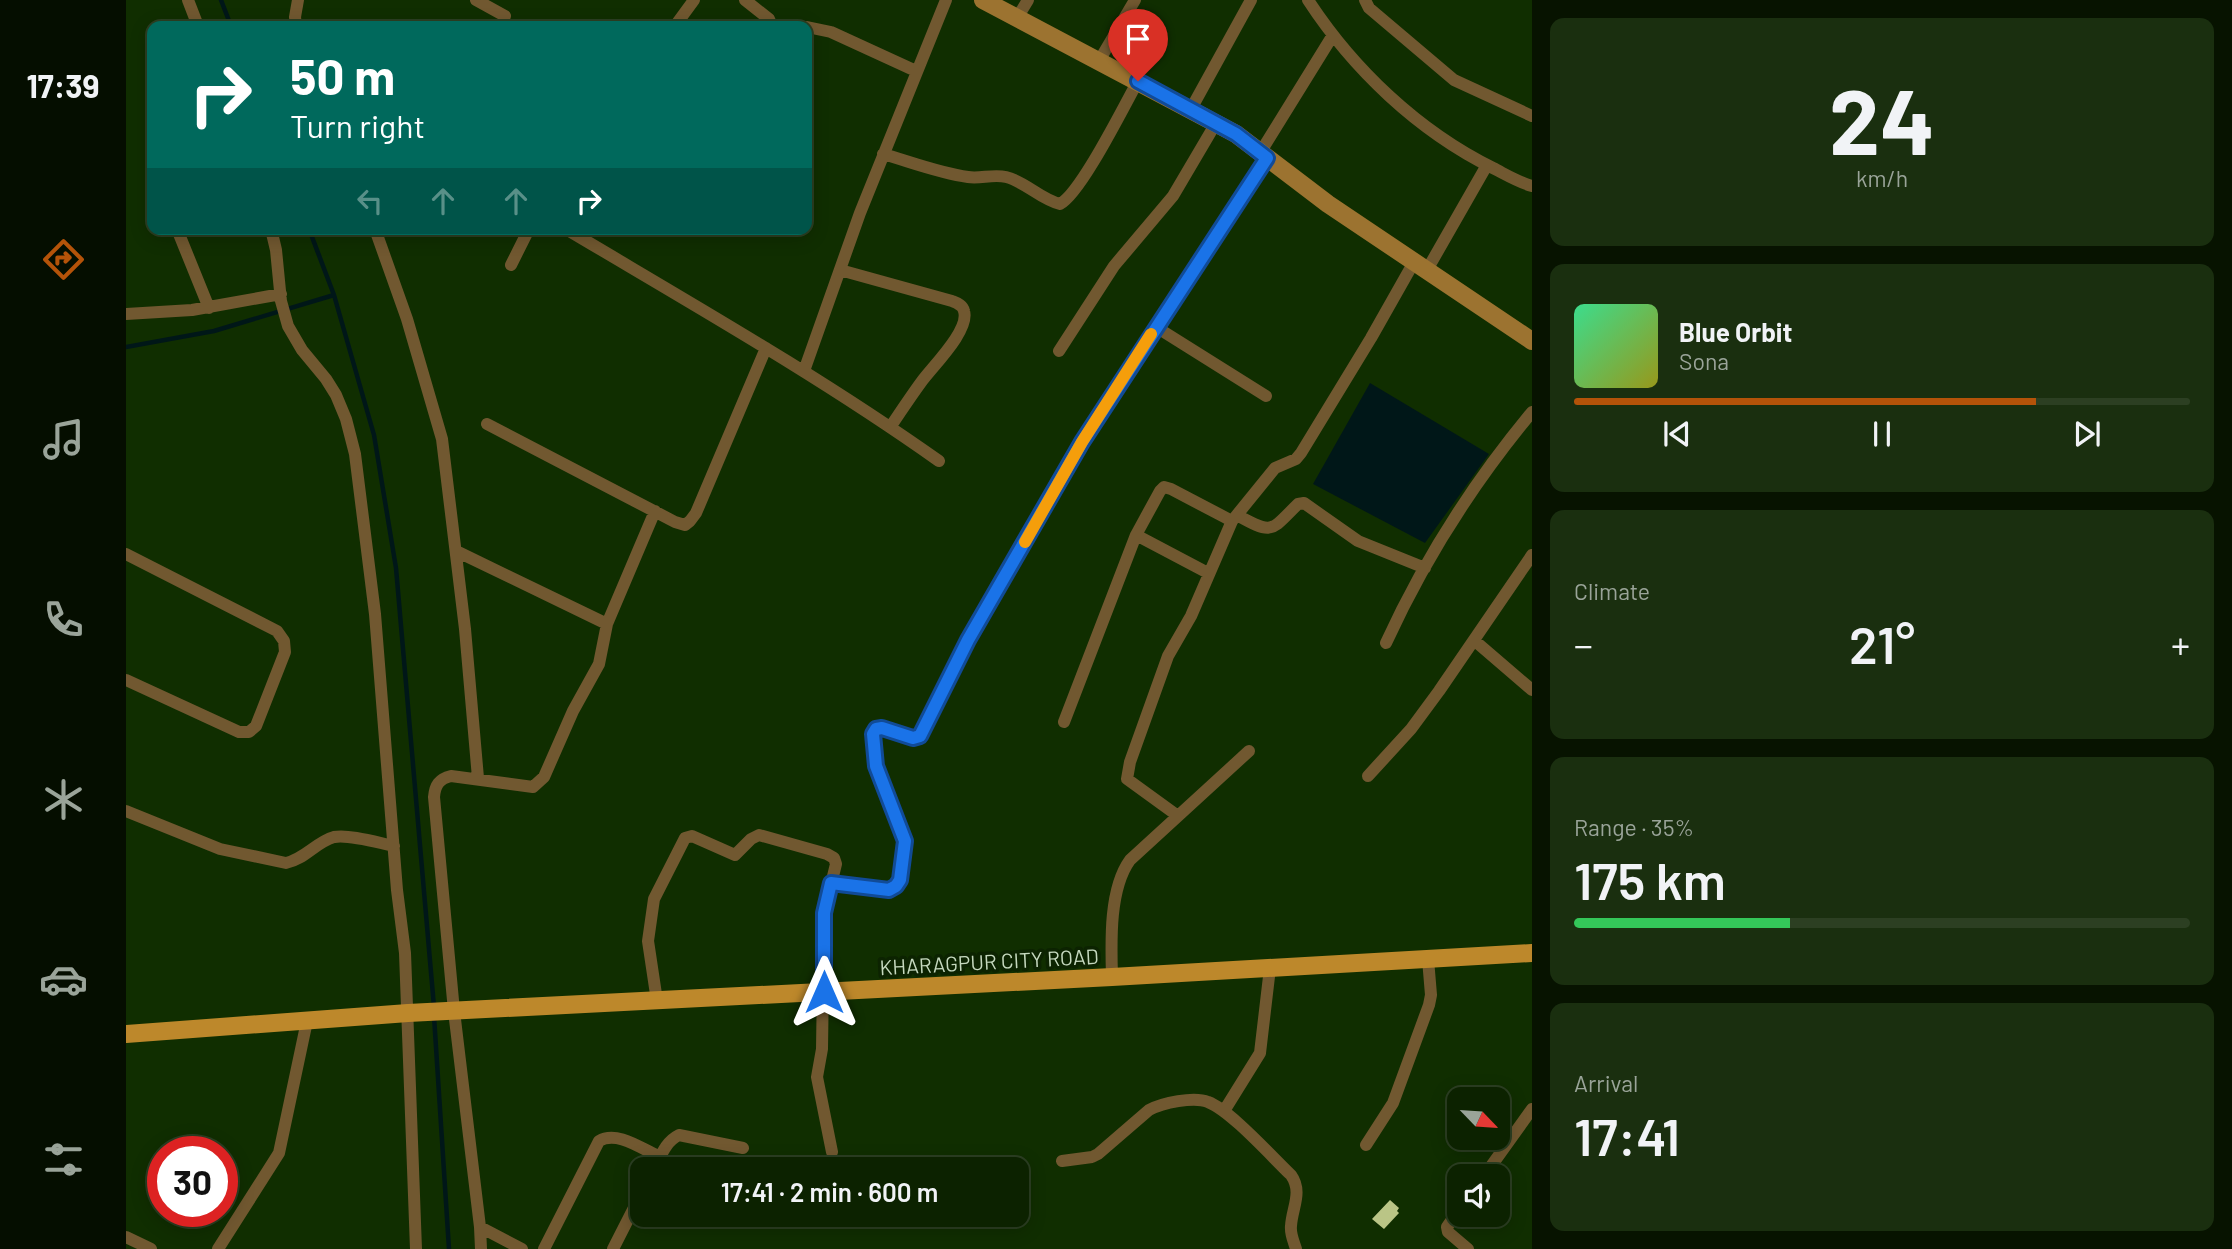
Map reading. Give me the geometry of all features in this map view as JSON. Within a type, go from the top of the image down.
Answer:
[{"type":"main road","name":"KHARAGPUR CITY ROAD","points":[[126,1034],[416,1013],[1532,953]]},
{"type":"street","points":[[188,0],[196,21]]},
{"type":"street","points":[[296,21],[298,0]]},
{"type":"street","points":[[476,0],[505,16]]},
{"type":"street","points":[[679,21],[694,0]]},
{"type":"street","points":[[746,0],[770,21]]},
{"type":"street","points":[[804,371],[883,154],[946,0]]},
{"type":"street","points":[[983,0],[1236,134],[1328,204],[1532,341]]},
{"type":"street","points":[[1017,18],[1028,0]]},
{"type":"street","points":[[1099,61],[1135,0]]},
{"type":"street","points":[[1191,109],[1251,0]]},
{"type":"street","points":[[1308,0],[1358,65],[1416,120],[1468,156],[1532,186]]},
{"type":"street","points":[[1365,0],[1369,8],[1454,80],[1532,116]]},
{"type":"street","points":[[812,28],[831,32],[916,71]]},
{"type":"street","points":[[831,883],[889,890],[900,880],[905,841],[876,766],[873,734],[876,729],[882,728],[913,738],[920,736],[968,640],[1082,442],[1264,155],[1333,35]]},
{"type":"street","points":[[883,154],[971,178],[1006,177],[1060,204],[1066,200],[1089,167],[1138,81]]},
{"type":"street","points":[[1059,351],[1114,267],[1172,196],[1216,123]]},
{"type":"street","points":[[1178,816],[1127,779],[1127,772],[1168,656],[1185,627],[1235,518],[1275,468],[1296,459],[1301,453],[1487,165]]},
{"type":"street","points":[[179,235],[209,308]]},
{"type":"street","points":[[272,235],[281,298],[288,326],[336,396],[346,419],[355,454],[375,614],[405,953],[416,1013],[416,1249]]},
{"type":"street","points":[[377,235],[407,319],[442,439],[478,778]]},
{"type":"street","points":[[511,265],[526,235]]},
{"type":"street","points":[[576,235],[804,371],[891,426],[939,461]]},
{"type":"street","points":[[840,270],[952,301],[964,311],[965,319],[956,339],[923,379],[891,426]]},
{"type":"street","points":[[126,314],[209,308],[281,298]]},
{"type":"street","points":[[1156,327],[1266,396]]},
{"type":"street","points":[[487,424],[654,512],[685,524],[691,521],[704,494],[766,348]]},
{"type":"street","points":[[1386,643],[1443,534],[1532,412]]},
{"type":"street","points":[[1064,722],[1136,535],[1156,496],[1164,488],[1268,529],[1275,527],[1298,504],[1304,503],[1358,541],[1425,568]]},
{"type":"street","points":[[481,1249],[452,1012],[435,789],[443,778],[451,776],[533,787],[544,778],[573,711],[599,664],[607,624],[654,512]]},
{"type":"street","points":[[1136,535],[1209,573]]},
{"type":"street","points":[[456,551],[607,624]]},
{"type":"street","points":[[126,554],[277,631],[284,641],[285,652],[256,726],[249,732],[239,732],[126,680]]},
{"type":"street","points":[[1368,776],[1410,729],[1475,641],[1532,555]]},
{"type":"street","points":[[1475,641],[1532,690]]},
{"type":"street","points":[[1112,977],[1112,924],[1123,870],[1130,860],[1249,751]]},
{"type":"street","points":[[126,811],[220,849],[286,863],[297,861],[335,837],[394,846]]},
{"type":"street","points":[[657,1001],[648,942],[654,899],[685,838],[692,836],[735,855],[751,839],[760,835],[834,858],[836,864],[824,913],[822,1049],[817,1077],[832,1152]]},
{"type":"street","points":[[1366,1145],[1393,1103],[1429,1005],[1431,995],[1428,959]]},
{"type":"street","points":[[1224,1111],[1260,1053],[1270,968]]},
{"type":"street","points":[[218,1249],[279,1153],[307,1021]]},
{"type":"street","points":[[1062,1161],[1098,1154],[1158,1105],[1200,1100],[1209,1102],[1224,1111],[1295,1182],[1297,1192],[1291,1227],[1296,1249]]},
{"type":"street","points":[[1493,1164],[1532,1109]]},
{"type":"street","points":[[661,1157],[672,1139],[679,1135],[743,1148]]},
{"type":"street","points":[[544,1249],[598,1142],[606,1137],[618,1138],[648,1157]]},
{"type":"street","points":[[613,1249],[630,1216]]},
{"type":"street","points":[[480,1227],[522,1249]]},
{"type":"street","points":[[1447,1227],[1448,1232],[1468,1249]]},
{"type":"street","points":[[126,1237],[151,1249]]},
{"type":"shaded area","points":[[1370,383],[1489,454],[1425,543],[1313,484]]},
{"type":"building","points":[[1390,1200],[1399,1208],[1399,1213],[1384,1229],[1372,1219]]},
{"type":"waterway","points":[[221,0],[229,21]]},
{"type":"waterway","points":[[311,235],[334,295],[374,435],[396,568],[434,1007]]},
{"type":"waterway","points":[[126,347],[214,331],[334,295]]},
{"type":"waterway","points":[[434,1016],[449,1249]]},
{"type":"slow traffic","points":[[1025,542],[1082,442],[1151,334]]},
{"type":"route","points":[[824,992],[823,922],[831,883],[889,890],[900,880],[905,841],[876,766],[873,734],[876,729],[882,728],[913,738],[920,736],[968,640],[1082,442],[1267,158],[1236,134],[1138,81]]}]
